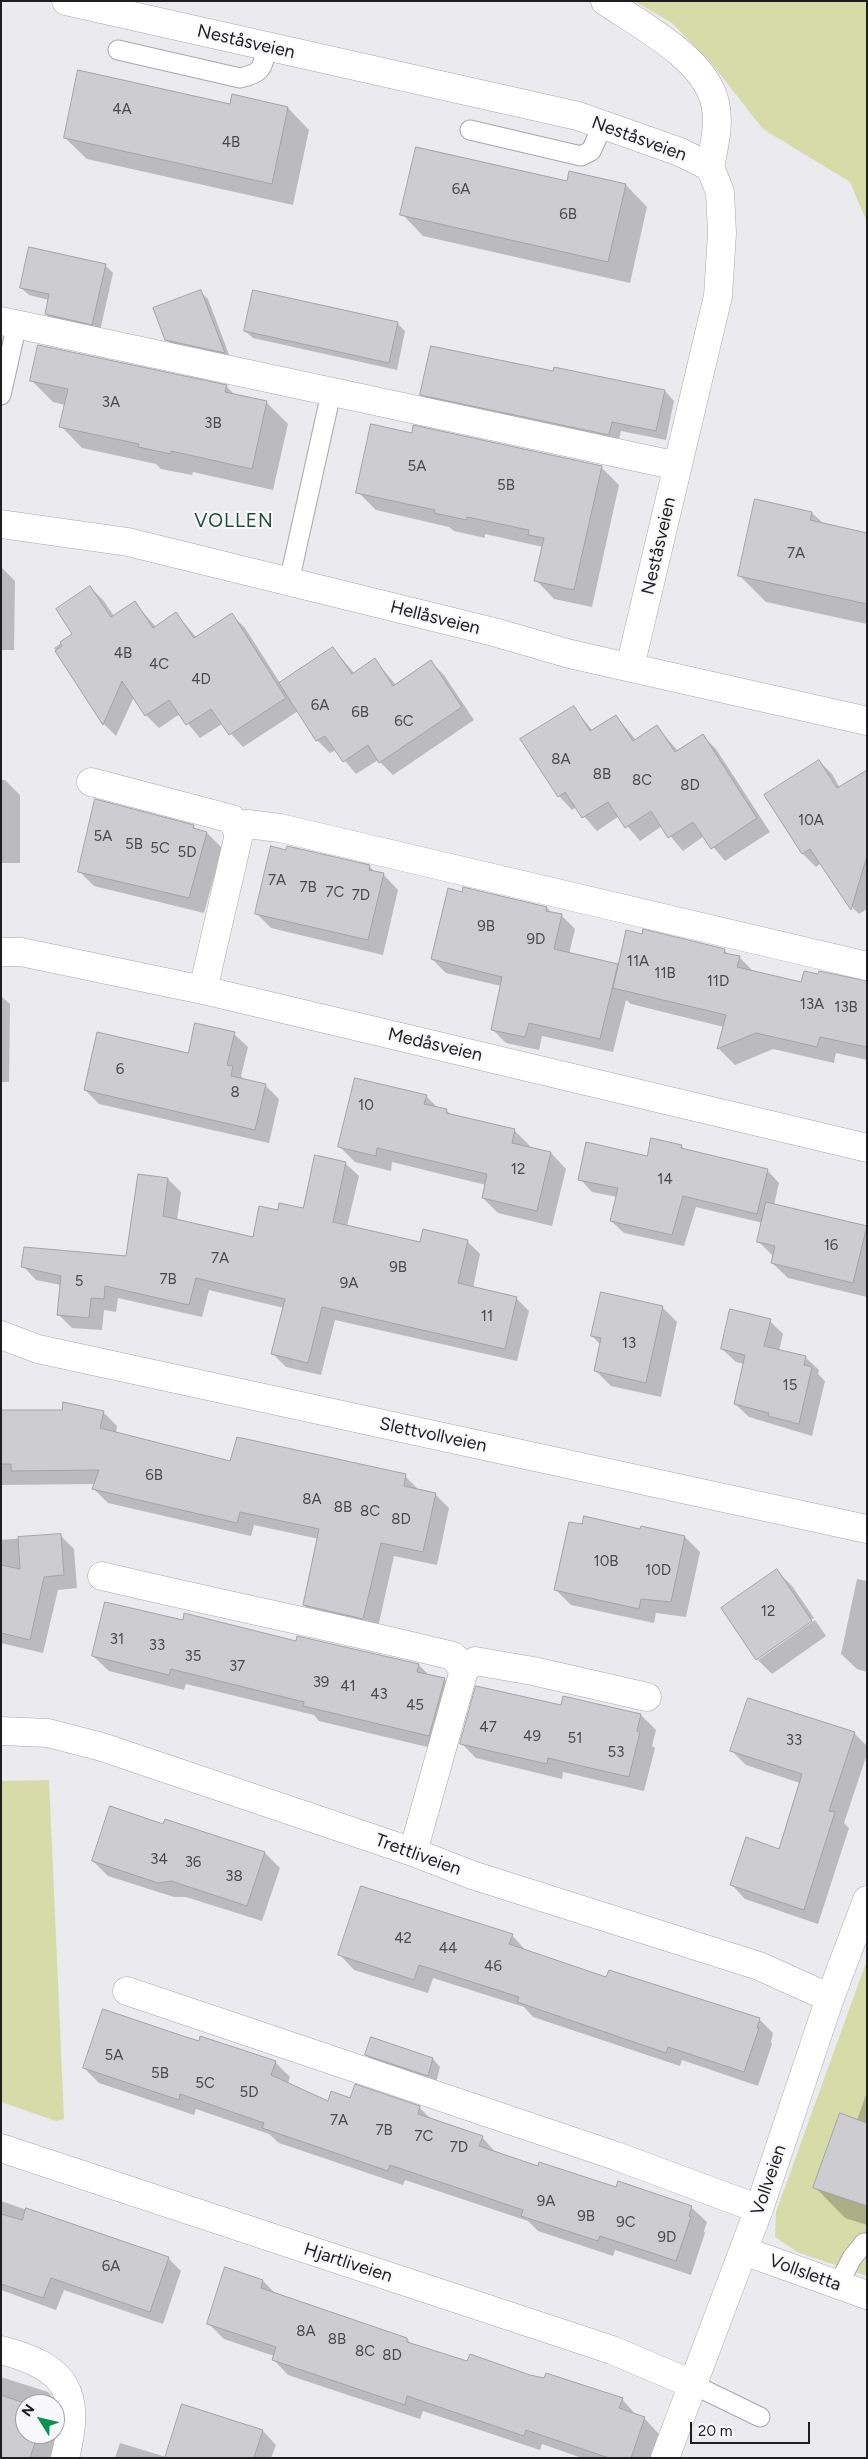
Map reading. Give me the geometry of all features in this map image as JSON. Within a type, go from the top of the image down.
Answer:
[{"type":"street","name":"Neståsveien","points":[[66,1],[578,116],[680,152],[710,167],[720,192],[721,265],[718,296],[630,667]]},
{"type":"street","points":[[605,1],[678,52],[707,83],[715,103],[717,136],[710,167]]},
{"type":"street","points":[[9,322],[331,393],[678,466]]},
{"type":"street","name":"Hellåsveien","points":[[1,524],[128,542],[494,632],[570,654],[867,721]]},
{"type":"street","points":[[91,782],[232,819],[238,834]]},
{"type":"street","points":[[203,990],[238,834],[247,824],[280,828],[867,966]]},
{"type":"street","name":"Medåsveien","points":[[1,952],[21,952],[203,990],[867,1148]]},
{"type":"street","name":"Slettvollveien","points":[[1,1335],[38,1349],[867,1529]]},
{"type":"street","points":[[102,1576],[334,1627],[453,1656],[464,1670]]},
{"type":"street","points":[[413,1852],[464,1670],[475,1662],[533,1671],[647,1696]]},
{"type":"street","name":"Trettliveien","points":[[1,1731],[48,1733],[102,1747],[413,1852],[472,1875],[759,1966],[830,1998]]},
{"type":"street","name":"Vollveien","points":[[665,2458],[759,2210],[830,1998],[867,1900]]},
{"type":"street","points":[[127,1991],[616,2156],[759,2210]]},
{"type":"street","name":"Hjartliveien","points":[[1,2148],[612,2350],[692,2384]]},
{"type":"street","name":"Vollsletta","points":[[744,2251],[867,2295]]},
{"type":"street","points":[[1,2350],[44,2364],[60,2377],[69,2398],[71,2421],[64,2458]]},
{"type":"lane","points":[[118,50],[240,78],[256,75],[262,67],[267,47]]},
{"type":"lane","points":[[470,130],[581,156],[591,151],[603,125]]},
{"type":"lane","points":[[1,395],[9,322]]},
{"type":"lane","points":[[289,582],[331,393]]},
{"type":"lane","points":[[838,2284],[852,2258],[864,2243],[867,2243]]},
{"type":"lane","points":[[692,2384],[760,2417]]},
{"type":"green space","points":[[634,1],[867,1],[867,222],[850,182],[763,129],[712,64],[672,23]]},
{"type":"green space","points":[[49,1780],[64,2119],[56,2121],[1,2102],[1,1781]]},
{"type":"green space","points":[[867,1960],[867,2276],[797,2252],[775,2237],[776,2212]]},
{"type":"building","points":[[78,70],[230,104],[232,94],[288,107],[272,184],[64,138]]},
{"type":"building","points":[[416,147],[567,181],[569,171],[626,184],[608,262],[400,215]]},
{"type":"building","points":[[29,247],[106,264],[92,325],[45,314],[49,294],[20,288]]},
{"type":"building","points":[[201,290],[225,353],[165,340],[153,308]]},
{"type":"building","points":[[253,290],[398,322],[389,363],[244,331]]},
{"type":"building","points":[[38,345],[227,385],[225,392],[267,401],[252,469],[171,451],[171,454],[138,447],[139,444],[59,427],[68,389],[30,381]]},
{"type":"building","points":[[431,346],[553,371],[554,367],[665,390],[656,431],[612,422],[609,435],[420,395]]},
{"type":"building","points":[[371,424],[412,433],[413,425],[602,466],[574,590],[534,581],[544,538],[528,535],[529,530],[467,517],[467,520],[434,513],[435,510],[356,493]]},
{"type":"building","points":[[755,499],[812,512],[810,520],[867,533],[867,604],[738,576]]},
{"type":"building","points":[[90,586],[111,617],[135,601],[153,628],[176,612],[194,638],[232,613],[286,698],[229,735],[211,709],[186,725],[169,700],[145,716],[122,681],[103,725],[55,651],[62,646],[60,642],[72,634],[56,609]]},
{"type":"building","points":[[333,647],[352,674],[375,658],[393,686],[431,660],[462,707],[379,763],[368,745],[343,762],[325,736],[316,741],[279,683]]},
{"type":"building","points":[[574,706],[590,731],[616,715],[633,741],[657,725],[675,752],[703,734],[757,818],[711,849],[693,822],[668,838],[651,811],[625,828],[608,802],[582,818],[565,792],[558,797],[520,739]]},
{"type":"building","points":[[819,760],[837,788],[867,770],[867,856],[851,910],[810,849],[802,854],[764,795]]},
{"type":"building","points":[[95,799],[194,825],[193,828],[207,832],[189,898],[78,872]]},
{"type":"building","points":[[271,846],[286,850],[287,846],[370,865],[369,870],[384,873],[368,940],[255,914]]},
{"type":"building","points":[[463,887],[547,907],[546,911],[562,914],[554,949],[618,964],[600,1039],[529,1023],[525,1037],[491,1030],[502,977],[431,959],[448,888],[462,892]]},
{"type":"building","points":[[643,929],[725,949],[724,953],[740,956],[737,967],[801,982],[804,971],[818,974],[819,971],[867,981],[867,1047],[820,1037],[817,1047],[756,1033],[717,1049],[726,1015],[613,988],[626,930],[642,934]]},
{"type":"building","points":[[195,1023],[235,1032],[227,1065],[233,1066],[231,1076],[266,1084],[255,1130],[84,1090],[97,1032],[188,1053]]},
{"type":"building","points":[[355,1078],[427,1095],[424,1104],[447,1109],[446,1113],[515,1129],[512,1143],[551,1152],[537,1211],[482,1198],[487,1174],[377,1148],[376,1156],[338,1147]]},
{"type":"building","points":[[651,1138],[682,1145],[681,1148],[768,1169],[757,1214],[683,1196],[672,1235],[610,1221],[618,1188],[578,1180],[586,1142],[647,1156]]},
{"type":"building","points":[[315,1155],[346,1162],[333,1222],[420,1242],[423,1229],[468,1240],[458,1283],[517,1297],[505,1349],[322,1307],[308,1363],[271,1354],[285,1299],[196,1278],[189,1305],[105,1286],[104,1299],[91,1298],[89,1318],[57,1315],[61,1276],[21,1267],[24,1247],[126,1256],[138,1174],[168,1178],[163,1216],[253,1237],[259,1206],[278,1210],[279,1203],[303,1208]]},
{"type":"building","points":[[766,1202],[867,1226],[853,1283],[771,1263],[775,1246],[757,1242]]},
{"type":"building","points":[[601,1292],[663,1306],[646,1383],[594,1371],[601,1338],[591,1336]]},
{"type":"building","points":[[730,1309],[771,1319],[764,1346],[806,1356],[804,1365],[812,1367],[799,1424],[768,1416],[769,1413],[734,1404],[745,1355],[721,1349]]},
{"type":"building","points":[[63,1402],[104,1411],[100,1428],[230,1461],[237,1437],[406,1474],[404,1486],[436,1493],[423,1552],[381,1543],[363,1619],[303,1605],[319,1529],[240,1512],[237,1523],[92,1489],[99,1470],[11,1471],[11,1464],[1,1464],[1,1410],[62,1410]]},
{"type":"building","points":[[584,1516],[640,1529],[641,1526],[685,1536],[671,1602],[641,1599],[639,1609],[554,1590],[569,1522],[582,1524]]},
{"type":"building","points":[[61,1534],[64,1575],[44,1577],[30,1640],[1,1633],[1,1565],[20,1569],[18,1537]]},
{"type":"building","points":[[777,1569],[812,1621],[756,1660],[721,1608]]},
{"type":"building","points":[[105,1602],[183,1620],[184,1613],[296,1641],[297,1636],[419,1664],[417,1672],[445,1678],[429,1736],[303,1706],[304,1702],[171,1669],[169,1675],[92,1656]]},
{"type":"building","points":[[476,1686],[561,1705],[563,1696],[641,1714],[637,1731],[640,1732],[629,1777],[548,1758],[547,1764],[460,1744]]},
{"type":"building","points":[[748,1698],[855,1732],[829,1811],[835,1812],[804,1910],[730,1885],[746,1837],[779,1849],[802,1774],[730,1751]]},
{"type":"building","points":[[110,1806],[163,1824],[165,1819],[265,1852],[247,1906],[171,1881],[158,1883],[92,1861]]},
{"type":"building","points":[[361,1886],[513,1934],[509,1944],[606,1977],[609,1970],[760,2018],[757,2028],[759,2028],[744,2072],[668,2047],[666,2053],[517,2002],[519,1997],[419,1965],[414,1980],[338,1955]]},
{"type":"building","points":[[103,2009],[199,2041],[200,2036],[276,2061],[271,2075],[328,2101],[331,2091],[350,2098],[355,2084],[420,2106],[418,2114],[483,2136],[479,2146],[538,2166],[539,2162],[616,2187],[618,2181],[692,2206],[689,2216],[691,2217],[676,2261],[600,2236],[598,2241],[521,2216],[523,2210],[390,2165],[388,2171],[262,2128],[264,2123],[180,2094],[179,2100],[83,2068]]},
{"type":"building","points":[[371,2037],[433,2058],[428,2076],[365,2055]]},
{"type":"building","points":[[840,2113],[867,2123],[867,2206],[813,2188]]},
{"type":"building","points":[[26,2208],[169,2257],[150,2312],[51,2278],[43,2298],[1,2284],[1,2214],[22,2220]]},
{"type":"building","points":[[225,2267],[263,2280],[261,2288],[407,2338],[407,2342],[467,2361],[470,2354],[530,2375],[544,2378],[546,2373],[623,2398],[619,2408],[645,2417],[631,2458],[609,2458],[526,2430],[524,2436],[407,2396],[405,2405],[272,2360],[276,2347],[207,2324]]},
{"type":"building","points":[[1,2395],[15,2400],[15,2444],[35,2444],[30,2458],[1,2458]]},
{"type":"building","points":[[182,2404],[263,2430],[254,2458],[165,2458]]},
{"type":"district","name":"VOLLEN","points":[[234,521]]}]
